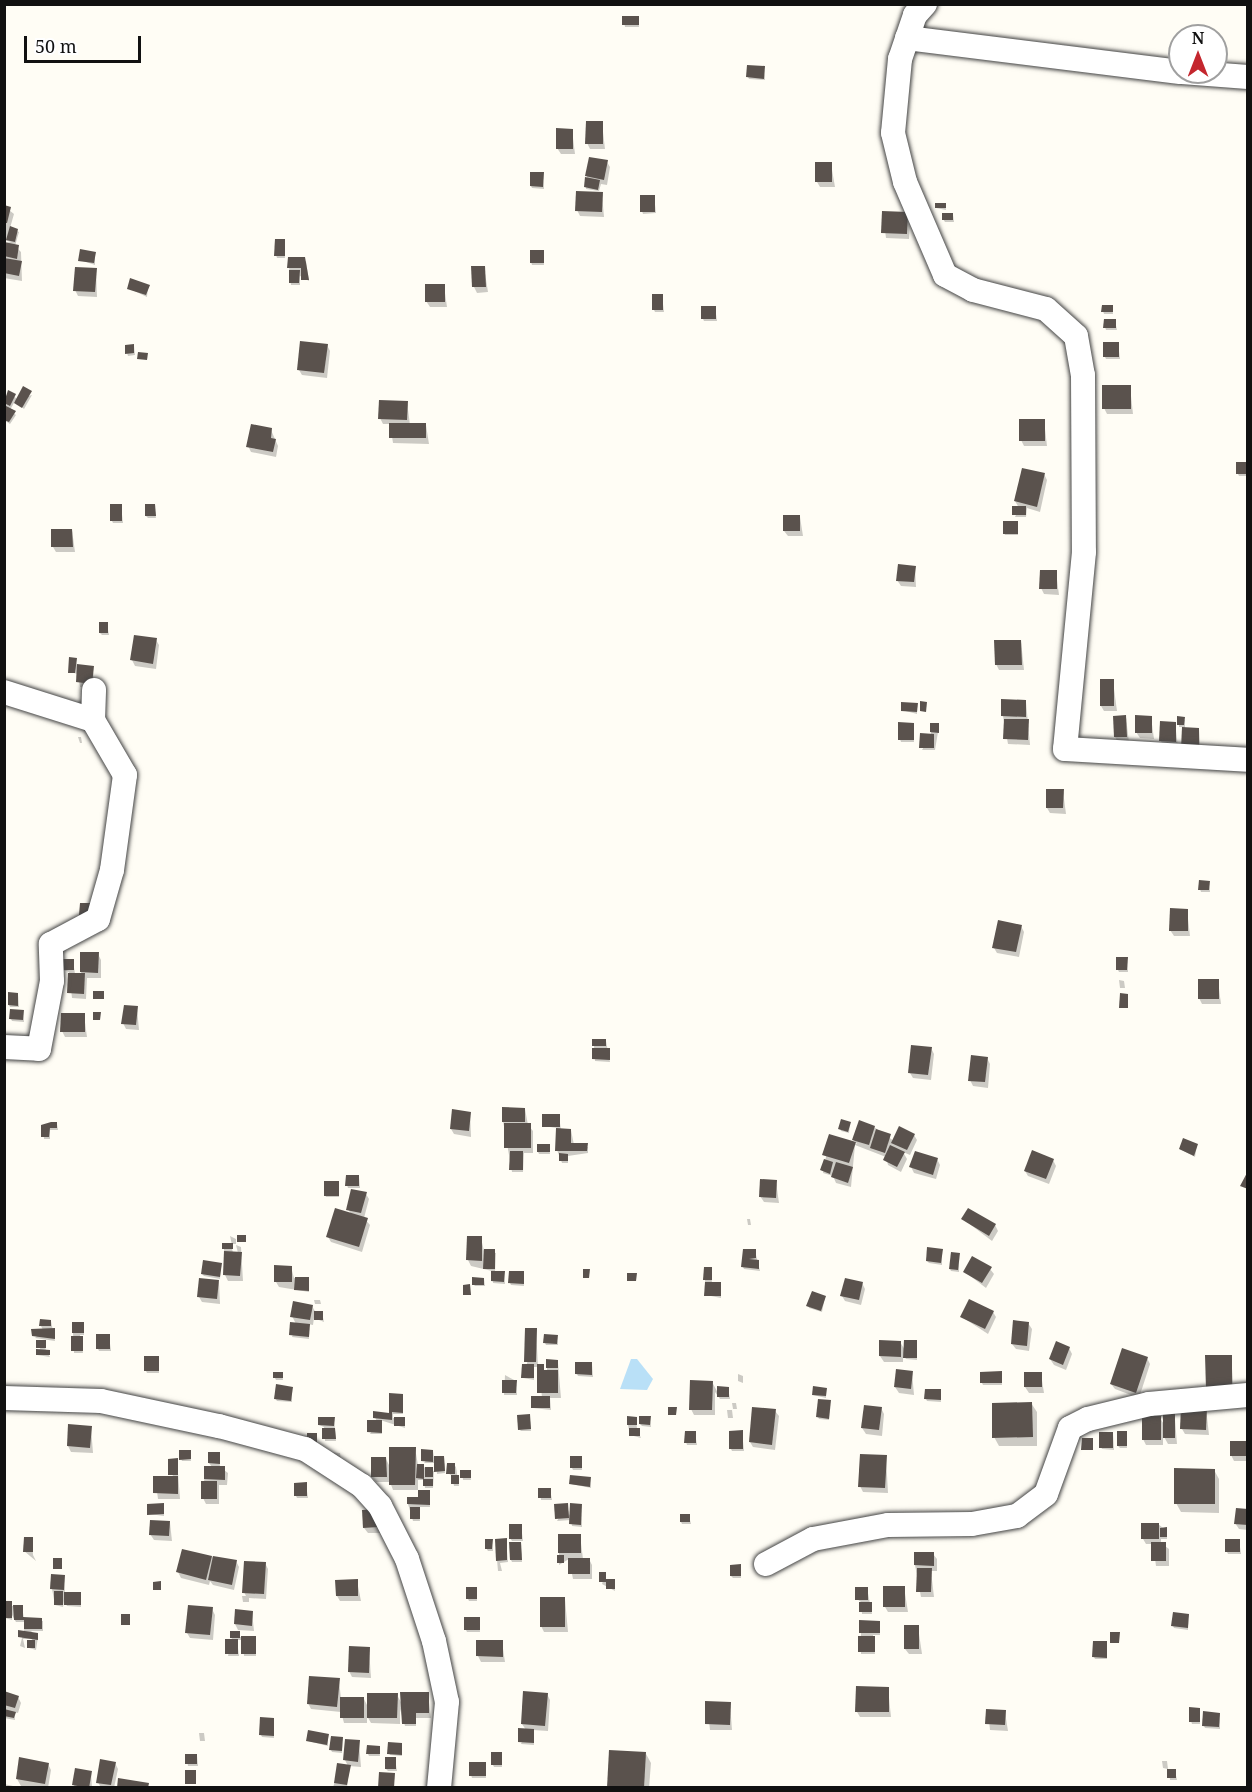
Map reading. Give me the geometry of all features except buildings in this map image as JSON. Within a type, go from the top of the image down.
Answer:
[{"type":"street","points":[[925,4],[915,15],[900,59],[893,133],[905,182],[945,275],[974,290],[1046,309],[1076,336],[1084,386],[1084,552],[1065,749],[1248,760]]},
{"type":"street","points":[[907,38],[1168,70]]},
{"type":"street","points":[[1228,76],[1248,77]]},
{"type":"street","points":[[4,1047],[39,1049],[52,981],[51,944],[98,919],[112,870],[125,775],[93,720],[94,690]]},
{"type":"street","points":[[4,693],[93,720]]},
{"type":"street","points":[[766,1564],[813,1539],[888,1525],[972,1524],[1017,1516],[1046,1494],[1070,1428],[1088,1419],[1149,1404],[1248,1395]]},
{"type":"street","points":[[4,1398],[101,1401],[219,1426],[305,1449],[362,1486],[380,1506],[407,1559],[434,1641],[447,1702],[439,1788]]},
{"type":"water","points":[[631,1359],[637,1359],[653,1379],[647,1390],[620,1389]]}]
